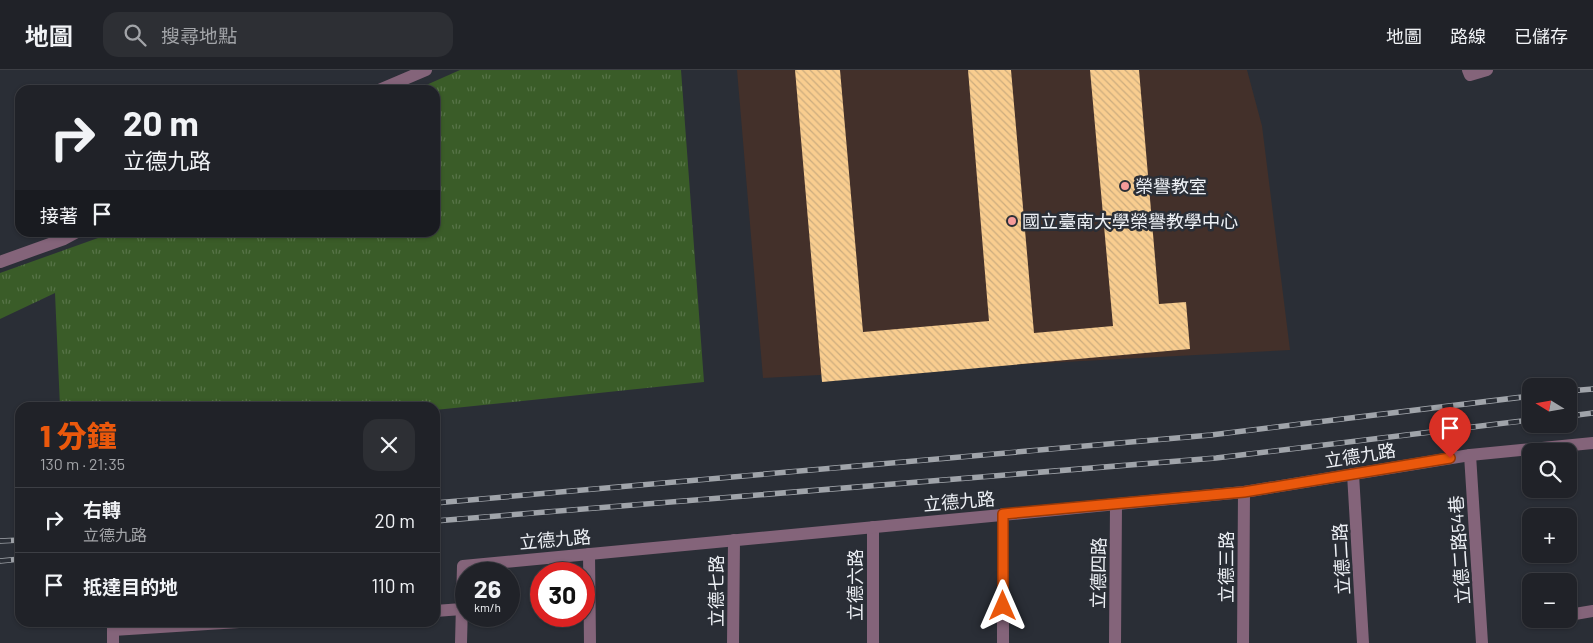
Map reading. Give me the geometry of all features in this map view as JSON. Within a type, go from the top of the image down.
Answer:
[{"type":"street","points":[[391,85],[426,70]]},
{"type":"street","points":[[1469,72],[1487,70]]},
{"type":"street","points":[[0,262],[68,237]]},
{"type":"street","name":"立德九路","points":[[504,562],[1244,492],[1470,455],[1593,443]]},
{"type":"street","name":"立德二路54巷","points":[[1470,455],[1482,643]]},
{"type":"street","name":"立德二路","points":[[1353,474],[1363,643]]},
{"type":"street","name":"立德三路","points":[[1243,643],[1244,492]]},
{"type":"street","name":"立德四路","points":[[1115,643],[1116,504]]},
{"type":"street","points":[[1003,514],[1003,643]]},
{"type":"street","name":"立德六路","points":[[873,526],[873,643]]},
{"type":"street","name":"立德七路","points":[[733,643],[734,540]]},
{"type":"street","points":[[589,554],[590,643]]},
{"type":"street","points":[[440,611],[455,610]]},
{"type":"street","points":[[1577,614],[1593,611]]},
{"type":"street","points":[[113,632],[176,627]]},
{"type":"street","name":"立德九路","points":[[461,627],[461,643]]},
{"type":"shaded area","name":"國立臺南大學榮譽教學中心","points":[[737,70],[1247,70],[1262,126],[1290,350],[763,378]]},
{"type":"green space","points":[[460,70],[681,70],[704,382],[440,409],[440,402],[60,402],[55,293],[0,319],[0,273],[101,237],[440,237],[440,85],[426,85]]},
{"type":"building","name":"榮譽教室","points":[[795,70],[840,70],[863,332],[989,321],[968,70],[1011,70],[1034,333],[1113,326],[1090,70],[1139,70],[1159,304],[1186,302],[1190,349],[822,382]]},
{"type":"railway","points":[[1578,390],[1593,389]]},
{"type":"railway","points":[[440,503],[1211,435],[1522,397]]},
{"type":"railway","points":[[1578,415],[1593,413]]},
{"type":"railway","points":[[440,521],[1216,458],[1522,421]]},
{"type":"railway","points":[[0,541],[15,540]]},
{"type":"railway","points":[[0,561],[15,560]]},
{"type":"place","name":"榮譽教室","points":[[1125,186]]},
{"type":"place","name":"國立臺南大學榮譽教學中心","points":[[1012,221]]},
{"type":"route","points":[[1003,606],[1003,514],[1244,492],[1450,458]]}]
